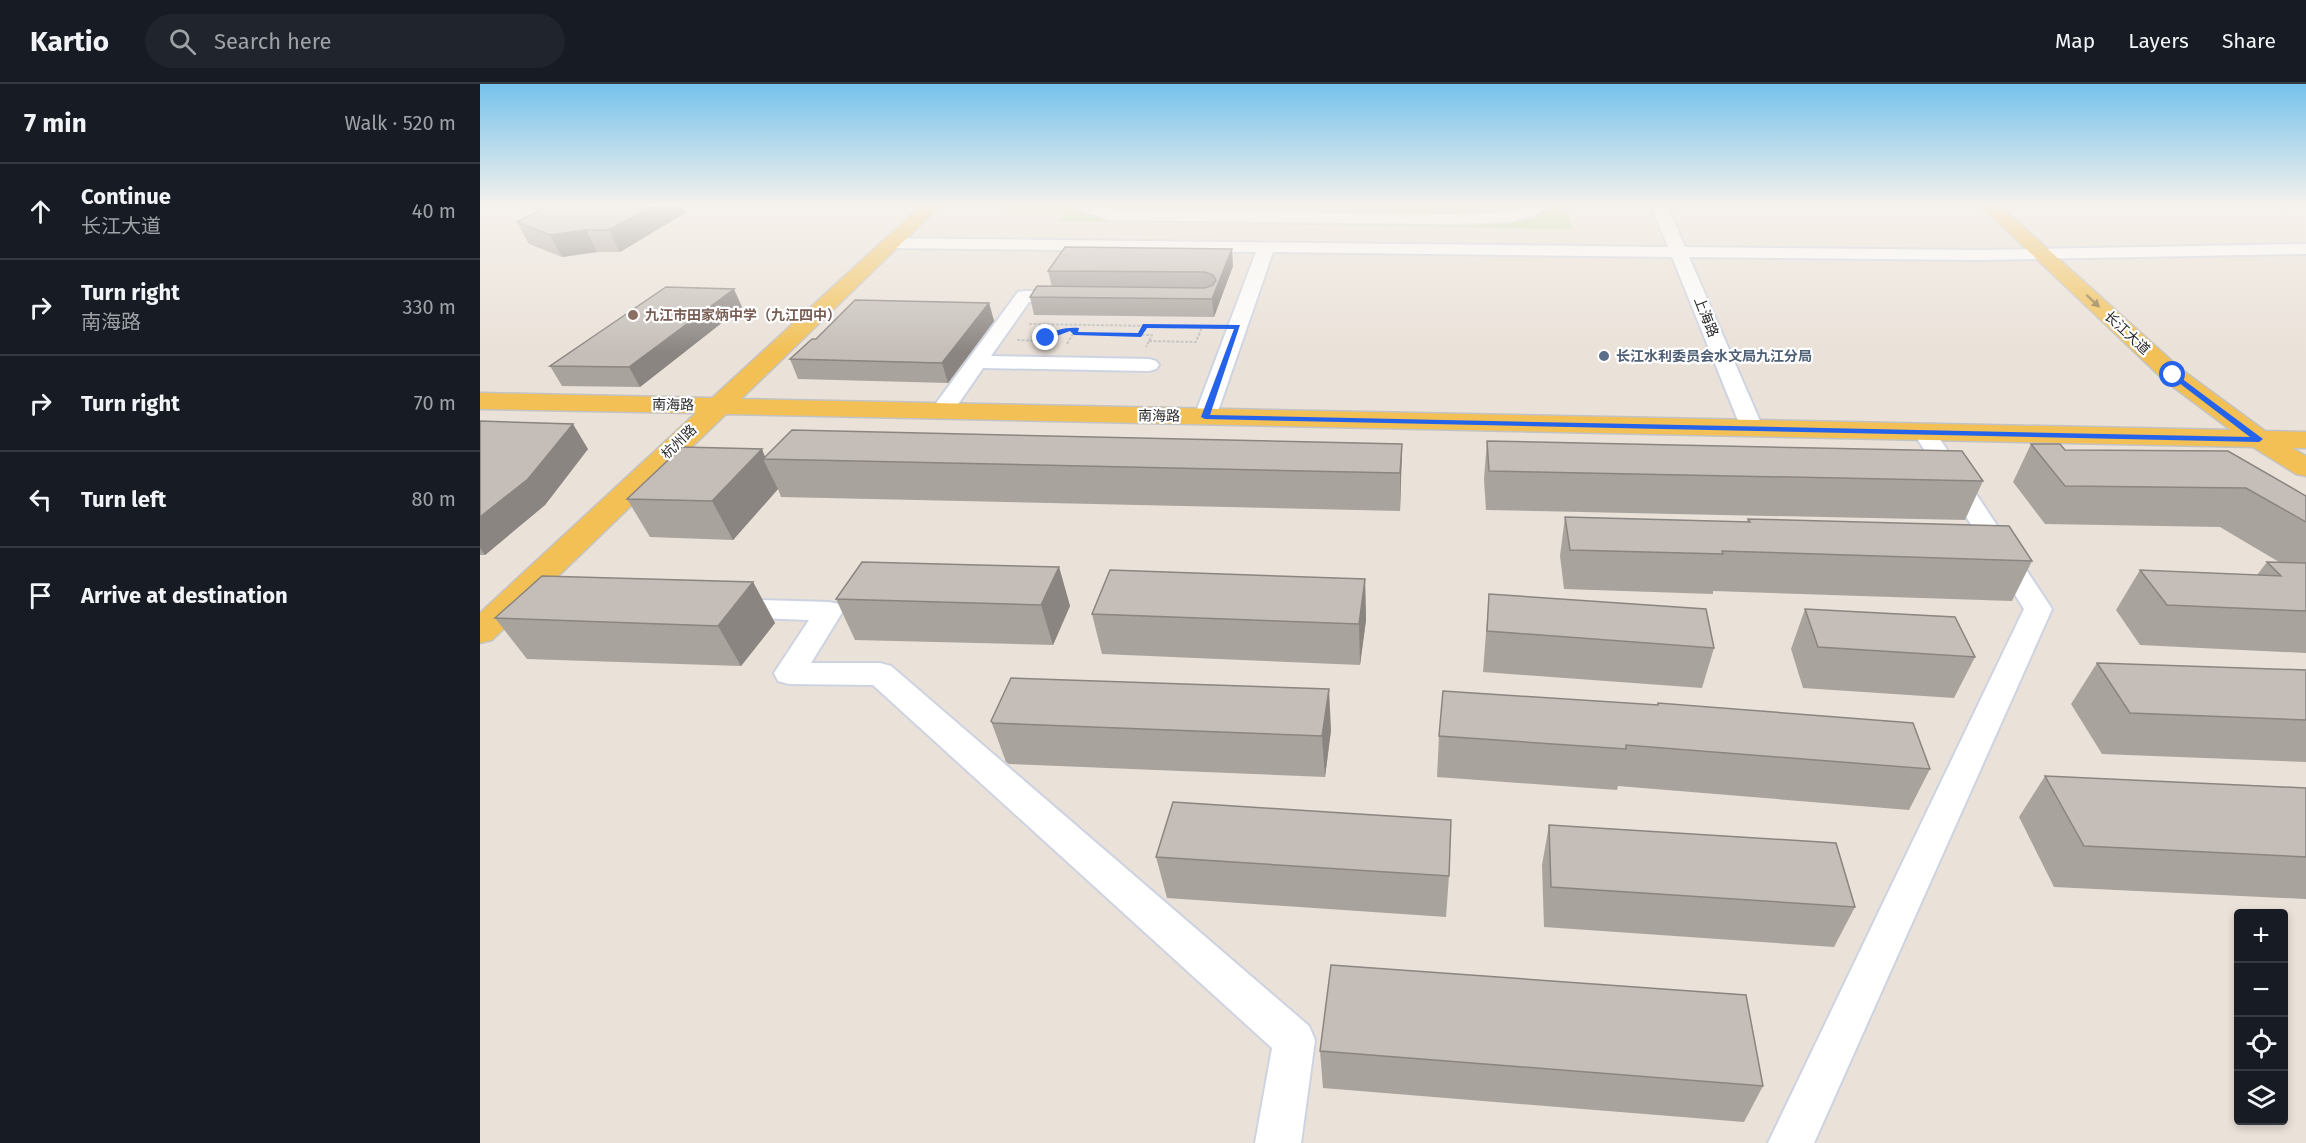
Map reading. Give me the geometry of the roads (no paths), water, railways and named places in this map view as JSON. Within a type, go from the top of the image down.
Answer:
[{"type":"main road","name":"杭州路","points":[[480,632],[878,254]]},
{"type":"main road","name":"长江大道","points":[[2042,254],[2173,375],[2264,429],[2306,468]]},
{"type":"main road","name":"长江大道","points":[[2071,254],[2141,317]]},
{"type":"main road","points":[[2194,364],[2241,399]]},
{"type":"main road","name":"南海路","points":[[480,401],[1924,432],[2264,429],[2303,442]]},
{"type":"street","points":[[1205,417],[1264,254]]},
{"type":"street","name":"上海路","points":[[1679,254],[1752,428]]},
{"type":"street","points":[[942,411],[1024,296],[1092,297]]},
{"type":"street","points":[[977,362],[1147,357]]},
{"type":"street","points":[[1791,1143],[2038,609],[1924,432]]},
{"type":"street","points":[[512,602],[559,604]]},
{"type":"street","points":[[700,608],[829,611],[789,673],[880,674],[1294,1040],[1278,1143]]},
{"type":"place","name":"九江市田家炳中学（九江四中）","points":[[633,315]]},
{"type":"place","name":"长江水利委员会水文局九江分局","points":[[1604,356]]}]
